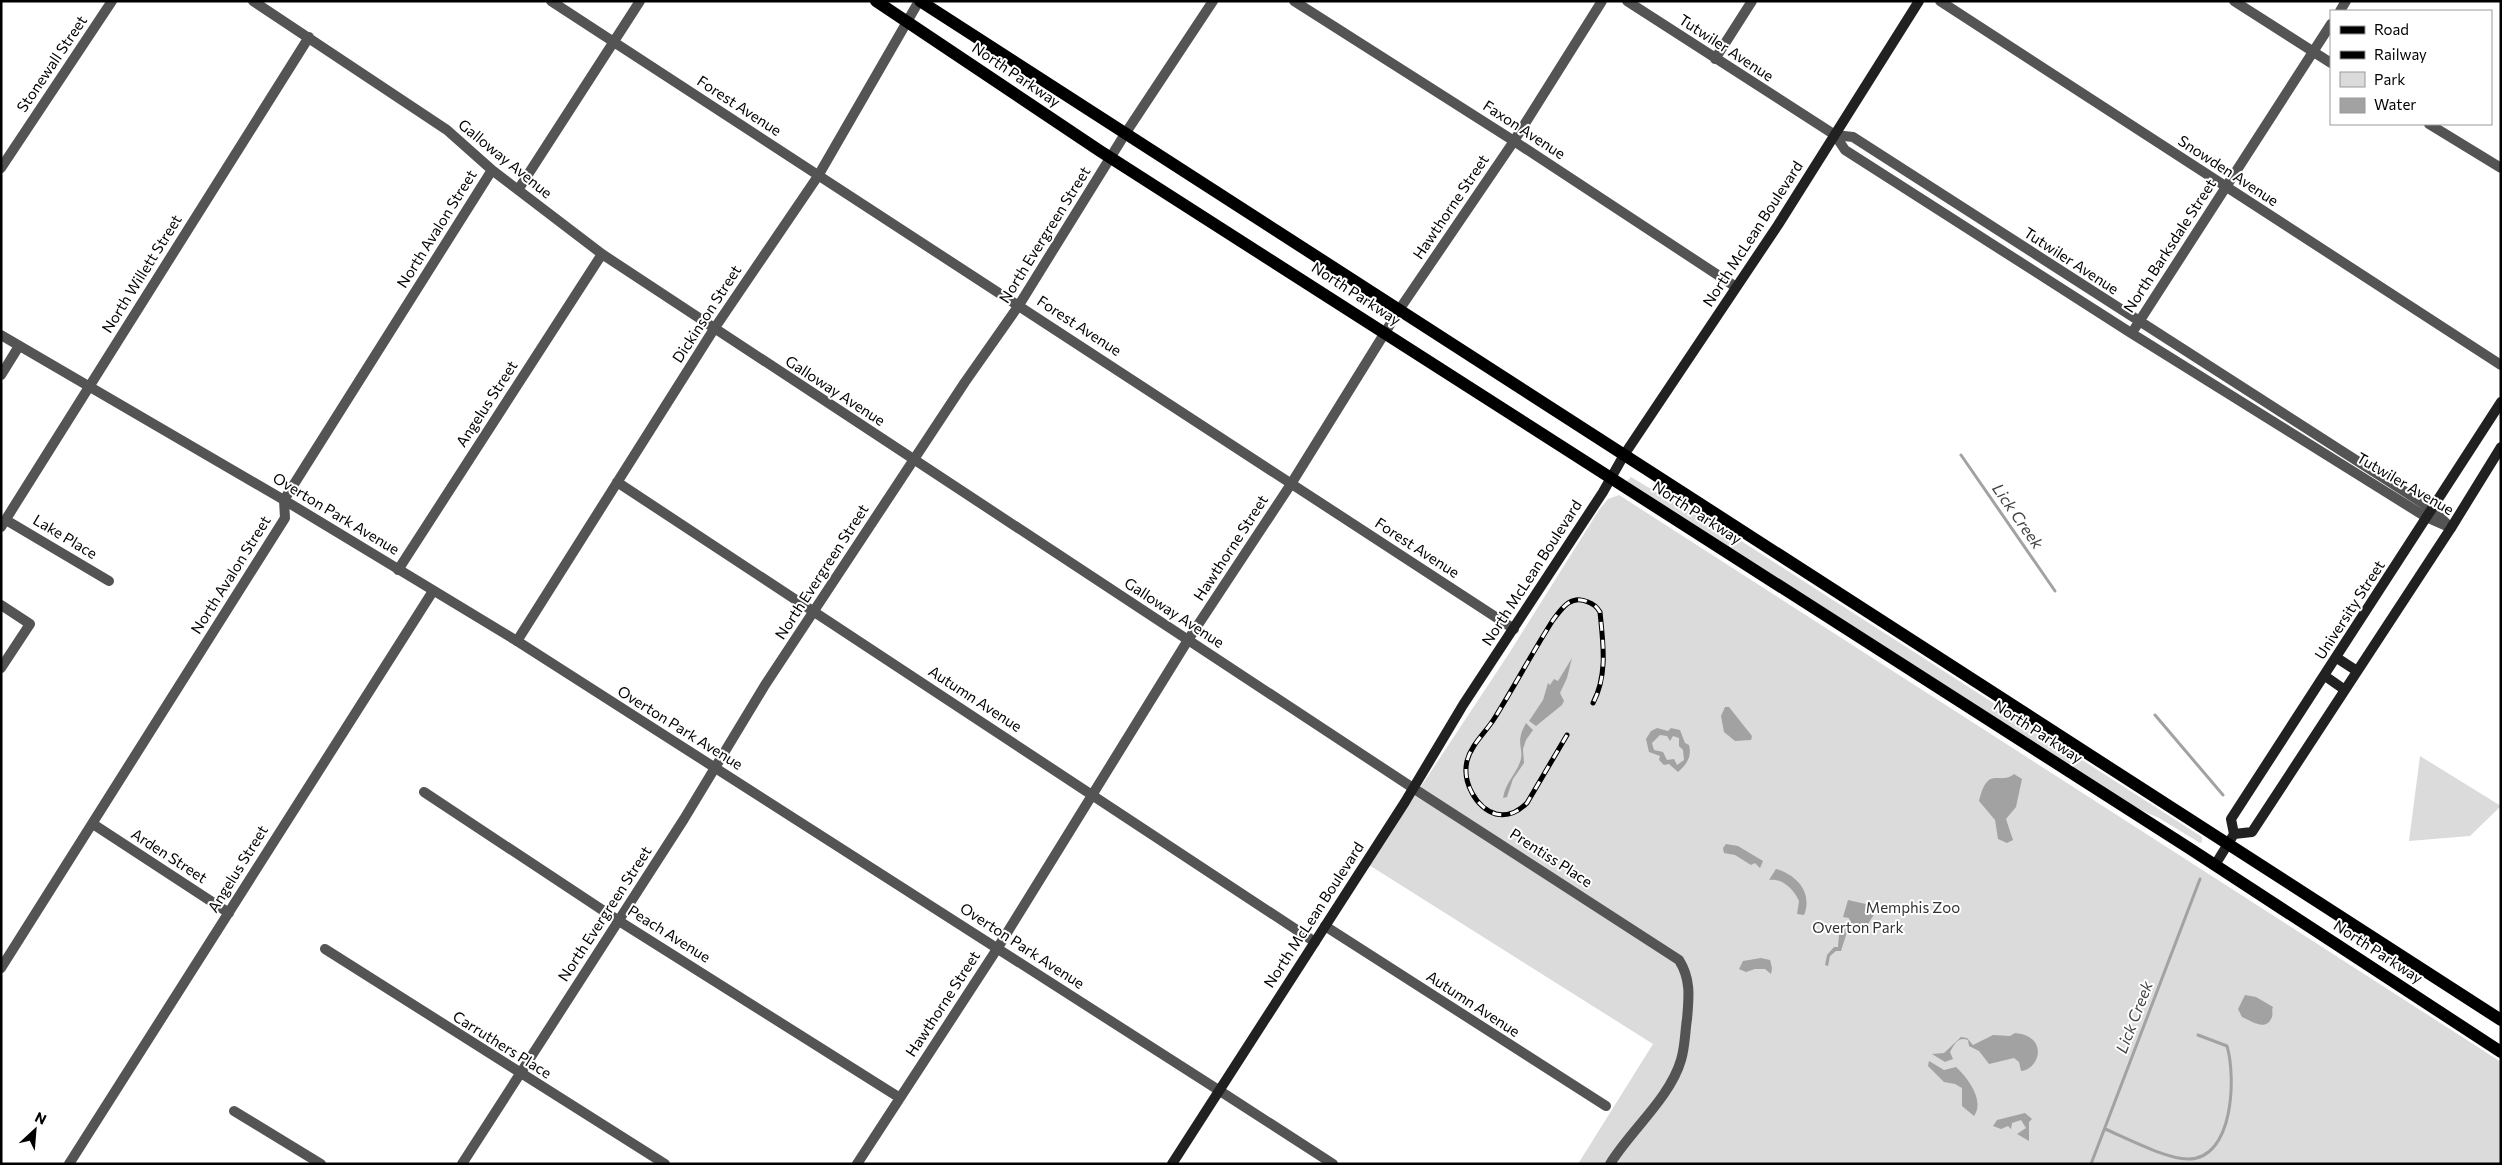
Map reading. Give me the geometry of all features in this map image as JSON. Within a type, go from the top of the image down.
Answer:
[{"type":"main road","name":"North Parkway","points":[[876,1],[1111,157],[2214,865],[2501,1052]]},
{"type":"main road","name":"North Parkway","points":[[920,1],[1624,455],[2231,840],[2501,1020]]},
{"type":"main road","name":"North McLean Boulevard","points":[[1172,1164],[1316,942],[1458,713],[1612,478],[1624,455],[1835,135],[1919,1]]},
{"type":"main road","name":"University Street","points":[[2214,865],[2231,840],[2231,819],[2501,402]]},
{"type":"main road","points":[[2231,840],[2252,832],[2451,528],[2501,447]]},
{"type":"main road","points":[[2337,658],[2357,671]]},
{"type":"main road","points":[[2325,676],[2345,690]]},
{"type":"street","name":"Stonewall Street","points":[[1,168],[112,1]]},
{"type":"street","name":"Galloway Avenue","points":[[253,1],[447,130],[492,170],[602,254],[1413,788]]},
{"type":"street","name":"Forest Avenue","points":[[551,1],[1514,629]]},
{"type":"street","points":[[518,190],[640,1]]},
{"type":"street","name":"Dickinson Street","points":[[517,641],[714,329],[818,176],[920,1]]},
{"type":"street","name":"North Evergreen Street","points":[[462,1164],[684,820],[714,767],[814,612],[1019,305],[1125,134],[1213,1]]},
{"type":"street","name":"Faxon Avenue","points":[[1294,1],[1514,141],[1736,287]]},
{"type":"street","name":"Hawthorne Street","points":[[857,1164],[997,948],[1188,640],[1291,484],[1399,310],[1514,141],[1602,1]]},
{"type":"street","name":"Tutwiler Avenue","points":[[1627,1],[1835,135],[1845,150],[2131,333],[2277,424],[2429,513]]},
{"type":"street","points":[[1715,59],[1752,1]]},
{"type":"street","name":"Snowden Avenue","points":[[1940,1],[2501,365]]},
{"type":"street","points":[[2234,1],[2330,62]]},
{"type":"street","name":"North Barksdale Street","points":[[2131,333],[2330,26]]},
{"type":"street","name":"North Willett Street","points":[[4,523],[309,37]]},
{"type":"street","points":[[2431,125],[2501,168]]},
{"type":"street","name":"Tutwiler Avenue","points":[[1835,135],[1853,137],[2283,414],[2451,528]]},
{"type":"street","name":"North Avalon Street","points":[[1,968],[285,518],[284,500],[492,170]]},
{"type":"street","points":[[1984,239],[1990,227]]},
{"type":"street","name":"Angelus Street","points":[[398,570],[602,254]]},
{"type":"street","name":"Overton Park Avenue","points":[[1,335],[284,500],[517,641],[1333,1164]]},
{"type":"street","points":[[1,375],[19,346]]},
{"type":"street","points":[[2206,380],[2212,369]]},
{"type":"street","points":[[2277,424],[2283,414]]},
{"type":"street","name":"Autumn Avenue","points":[[617,482],[1094,794],[1316,942]]},
{"type":"street","name":"Lake Place","points":[[4,523],[109,580]]},
{"type":"street","name":"Angelus Street","points":[[69,1164],[433,591]]},
{"type":"street","points":[[1,605],[30,624],[1,668]]},
{"type":"street","name":"Prentiss Place","points":[[1413,788],[1672,954],[1679,960],[1686,973],[1690,994],[1681,1060],[1660,1099],[1610,1164]]},
{"type":"street","name":"Peach Avenue","points":[[424,792],[619,921],[900,1098]]},
{"type":"street","name":"Arden Street","points":[[93,824],[229,913]]},
{"type":"street","name":"Autumn Avenue","points":[[1325,926],[1606,1106]]},
{"type":"street","name":"Carruthers Place","points":[[325,949],[665,1164]]},
{"type":"street","points":[[234,1111],[321,1164]]},
{"type":"green space","points":[[1631,477],[1661,495],[1696,512],[2202,837],[2202,842],[2200,843],[2159,818],[2134,807],[1627,481]]},
{"type":"green space","name":"Overton Park","points":[[1619,495],[2501,1062],[2501,1164],[1578,1164],[1653,1044],[1369,865],[1508,655],[1599,510],[1608,499]]},
{"type":"green space","points":[[2420,756],[2501,806],[2470,836],[2409,841]]},
{"type":"water","points":[[1572,658],[1567,678],[1560,693],[1564,701],[1562,705],[1536,726],[1529,721],[1543,700],[1548,683],[1550,685],[1554,679],[1558,681]]},
{"type":"water","points":[[1725,707],[1729,707],[1752,736],[1751,740],[1735,741],[1724,732],[1721,716]]},
{"type":"water","points":[[1526,723],[1533,730],[1526,740],[1523,749],[1524,763],[1513,779],[1507,797],[1503,798],[1506,788],[1520,762],[1520,741]]},
{"type":"water","points":[[1657,728],[1668,731],[1671,728],[1680,730],[1685,743],[1689,745],[1690,753],[1686,763],[1678,772],[1669,764],[1664,765],[1659,760],[1660,756],[1649,752],[1646,739],[1651,731]],"holes":[[[1660,735],[1667,736],[1670,741],[1673,736],[1679,738],[1679,746],[1683,750],[1684,760],[1677,765],[1674,759],[1667,760],[1663,752],[1654,750],[1652,743]]]},
{"type":"water","points":[[2014,774],[2022,779],[2016,807],[2006,819],[2013,840],[2007,843],[1998,839],[1995,820],[1979,801],[1982,790],[1990,779],[2009,777]]},
{"type":"water","points":[[1726,844],[1738,846],[1763,861],[1760,868],[1755,863],[1751,865],[1735,855],[1724,853],[1723,848]]},
{"type":"water","points":[[1776,869],[1796,880],[1805,892],[1806,907],[1804,915],[1797,914],[1799,901],[1791,889],[1779,881],[1769,880]]},
{"type":"water","points":[[1848,900],[1879,907],[1866,927],[1857,926],[1847,932],[1841,951],[1836,951],[1830,956],[1828,966],[1825,965],[1827,955],[1834,947],[1838,947],[1839,935],[1850,923],[1849,918],[1843,917]]},
{"type":"water","points":[[1761,958],[1770,960],[1771,974],[1765,969],[1755,969],[1746,972],[1739,969],[1743,961]]},
{"type":"water","points":[[2245,995],[2256,997],[2273,1007],[2272,1018],[2268,1023],[2262,1025],[2242,1017],[2238,1009]]},
{"type":"water","points":[[2015,1033],[2026,1035],[2033,1040],[2038,1052],[2033,1065],[2021,1071],[2019,1062],[2014,1058],[1989,1064],[1979,1051],[1969,1046],[1968,1040],[1965,1039],[1959,1040],[1950,1052],[1953,1059],[1945,1062],[1932,1054],[1944,1053],[1961,1037],[1967,1038],[1973,1045],[1993,1035],[2010,1036]]},
{"type":"water","points":[[1929,1061],[1944,1070],[1956,1067],[1970,1083],[1978,1104],[1974,1116],[1962,1106],[1962,1088],[1955,1084],[1944,1082],[1928,1066]]},
{"type":"water","points":[[2025,1113],[2032,1119],[2029,1122],[2029,1141],[2017,1134],[2026,1128],[2021,1120],[2012,1123],[2011,1129],[2008,1126],[2001,1129],[1993,1126],[1997,1120]]},
{"type":"waterway","name":"Lick Creek","points":[[1961,455],[2055,591]]},
{"type":"waterway","points":[[2155,715],[2223,795]]},
{"type":"waterway","name":"Lick Creek","points":[[2091,1164],[2200,879]]},
{"type":"waterway","points":[[2105,1129],[2146,1147],[2179,1158],[2188,1159],[2203,1155],[2215,1146],[2223,1131],[2228,1114],[2231,1095],[2230,1060],[2227,1046],[2198,1035]]},
{"type":"railway","points":[[1567,735],[1527,803],[1521,809],[1509,814],[1496,814],[1482,806],[1472,793],[1466,769],[1469,755],[1494,719],[1553,620],[1567,604],[1577,600],[1592,604],[1600,612],[1603,670],[1598,692],[1593,703]]},
{"type":"park label","name":"Memphis Zoo","points":[[1913,908]]}]
